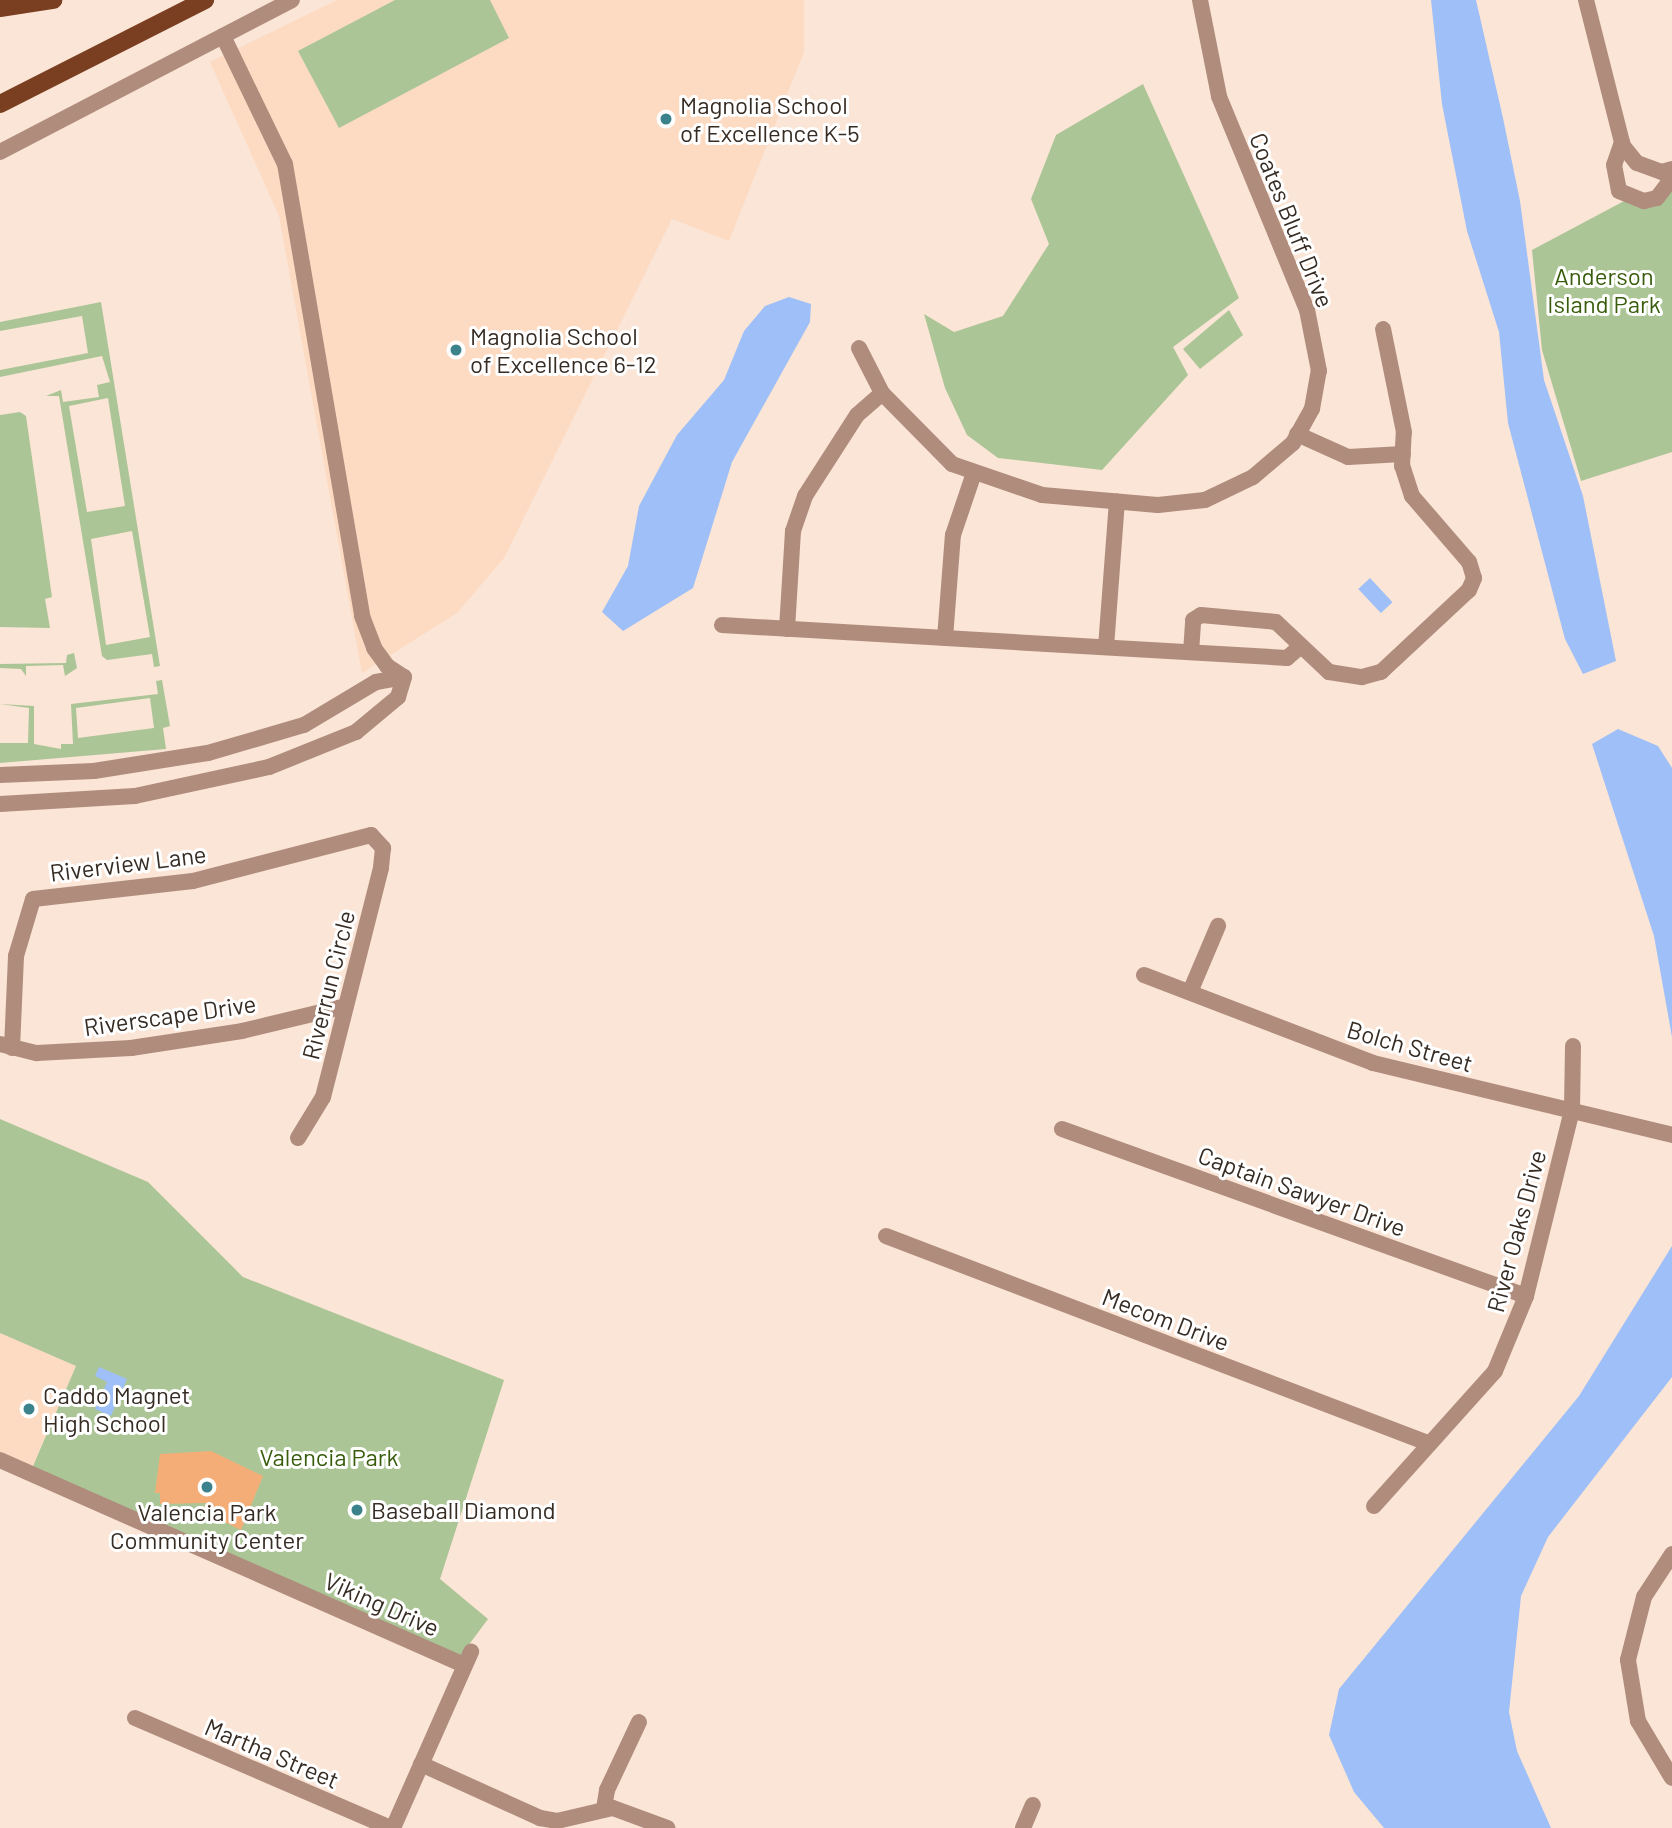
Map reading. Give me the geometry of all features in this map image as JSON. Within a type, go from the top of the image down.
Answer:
[{"type":"main road","points":[[0,7],[53,0]]},
{"type":"main road","points":[[0,104],[205,0]]},
{"type":"street","points":[[0,152],[292,0]]},
{"type":"street","name":"Coates Bluff Drive","points":[[859,348],[882,393],[952,464],[1042,495],[1117,501],[1205,500],[1253,477],[1297,435],[1312,409],[1319,371],[1307,310],[1219,96],[1200,0]]},
{"type":"street","points":[[1586,0],[1623,144],[1637,163],[1662,172],[1672,169]]},
{"type":"street","points":[[223,36],[285,164],[362,616],[374,648],[404,677]]},
{"type":"street","points":[[1623,144],[1614,165],[1619,191],[1644,201],[1657,198],[1672,178]]},
{"type":"street","points":[[1191,652],[1193,621],[1201,615],[1276,622],[1329,672],[1347,678],[1381,672],[1469,590],[1474,578],[1469,562],[1412,496],[1403,454],[1404,432],[1382,329]]},
{"type":"street","points":[[787,629],[793,531],[806,496],[857,415],[882,393]]},
{"type":"street","points":[[1297,435],[1348,457],[1403,454]]},
{"type":"street","points":[[945,638],[953,536],[974,473]]},
{"type":"street","points":[[1106,647],[1117,501]]},
{"type":"street","points":[[722,625],[1287,658],[1301,646]]},
{"type":"street","points":[[0,775],[94,771],[208,753],[304,724],[376,682],[404,677]]},
{"type":"street","points":[[0,804],[135,796],[269,767],[356,732],[398,697],[404,677]]},
{"type":"street","name":"Riverview Lane","points":[[6,1046],[16,956],[33,899],[193,881],[354,836],[377,837]]},
{"type":"street","name":"Riverrun Circle","points":[[298,1138],[320,1107],[382,868],[377,837]]},
{"type":"street","points":[[1190,992],[1218,926]]},
{"type":"street","name":"Bolch Street","points":[[1144,975],[1373,1062],[1672,1135]]},
{"type":"street","name":"Riverscape Drive","points":[[6,1046],[37,1053],[144,1046],[346,1006]]},
{"type":"street","name":"River Oaks Drive","points":[[1374,1506],[1495,1371],[1526,1296],[1572,1110],[1573,1046]]},
{"type":"street","name":"Captain Sawyer Drive","points":[[1062,1129],[1526,1296]]},
{"type":"street","name":"Mecom Drive","points":[[886,1237],[1430,1444]]},
{"type":"street","name":"Viking Drive","points":[[0,1460],[128,1517],[468,1658],[421,1764]]},
{"type":"street","points":[[1672,1554],[1644,1597],[1628,1660],[1638,1721],[1672,1778]]},
{"type":"street","name":"Martha Street","points":[[135,1718],[391,1828]]},
{"type":"street","points":[[604,1809],[607,1790],[639,1722]]},
{"type":"street","points":[[391,1828],[421,1764],[550,1821],[604,1809],[628,1811],[667,1828]]},
{"type":"street","points":[[1023,1828],[1033,1805]]},
{"type":"shaded area","name":"Magnolia School of Excellence 6-12","points":[[337,0],[804,0],[804,52],[729,241],[672,219],[504,558],[457,613],[362,673],[279,216],[210,62]]},
{"type":"shaded area","name":"Caddo Magnet High School","points":[[0,1333],[76,1366],[32,1467],[0,1452]]},
{"type":"green space","points":[[395,0],[490,0],[509,38],[339,128],[298,51]]},
{"type":"green space","points":[[1143,84],[1239,298],[1173,347],[1188,375],[1102,470],[998,458],[967,435],[945,388],[924,314],[954,332],[1003,316],[1049,244],[1031,199],[1056,135]]},
{"type":"green space","name":"Anderson Island Park","points":[[1672,187],[1672,452],[1581,481],[1542,350],[1532,250],[1626,200]]},
{"type":"green space","points":[[101,302],[160,666],[154,667],[152,654],[107,660],[102,656],[59,396],[46,396],[61,390],[63,402],[99,397],[97,385],[110,382],[102,356],[0,377],[0,370],[88,353],[82,316],[0,331],[0,322]],"holes":[[[108,398],[125,506],[87,512],[69,406]],[[132,531],[150,637],[106,645],[91,539]]]},
{"type":"green space","points":[[1229,310],[1243,335],[1200,369],[1183,349]]},
{"type":"green space","points":[[20,412],[26,416],[52,597],[45,599],[50,628],[0,627],[0,415]]},
{"type":"green space","points":[[74,653],[77,668],[65,676],[63,665],[26,666],[26,676],[21,669],[0,668],[0,664],[66,663],[67,655]]},
{"type":"green space","points":[[162,680],[170,726],[163,728],[166,749],[0,763],[0,743],[28,743],[29,708],[0,704],[34,706],[34,744],[61,749],[61,744],[73,744],[71,704],[158,694],[156,681]],"holes":[[[150,698],[154,728],[78,738],[76,708]]]},
{"type":"green space","name":"Valencia Park","points":[[0,1119],[148,1182],[243,1277],[504,1380],[440,1579],[488,1619],[456,1662],[30,1473],[76,1366],[0,1333]]},
{"type":"water","points":[[1431,0],[1476,0],[1503,118],[1520,201],[1544,380],[1583,496],[1616,661],[1583,674],[1565,639],[1508,423],[1499,332],[1467,231],[1442,104]]},
{"type":"water","points":[[789,297],[811,304],[810,322],[732,462],[693,588],[623,631],[602,612],[628,566],[639,506],[677,435],[724,380],[744,331],[765,306]]},
{"type":"water","points":[[1370,578],[1393,602],[1381,613],[1358,589]]},
{"type":"water","points":[[1618,729],[1658,746],[1672,768],[1672,1037],[1654,936],[1592,744]]},
{"type":"water","points":[[1672,1246],[1672,1377],[1548,1537],[1521,1596],[1509,1712],[1517,1751],[1551,1828],[1384,1828],[1354,1792],[1329,1735],[1339,1689],[1579,1396]]},
{"type":"water","points":[[99,1367],[127,1379],[111,1416],[95,1409],[107,1382],[95,1376]]},
{"type":"building","name":"Valencia Park Community Center","points":[[211,1451],[263,1476],[241,1530],[202,1511],[206,1503],[160,1504],[160,1493],[155,1493],[160,1454]]},
{"type":"place","name":"Magnolia School of Excellence K-5","points":[[666,119]]},
{"type":"place","name":"Magnolia School of Excellence 6-12","points":[[456,350]]},
{"type":"place","name":"Caddo Magnet High School","points":[[29,1409]]},
{"type":"place","name":"Valencia Park Community Center","points":[[207,1487]]},
{"type":"place","name":"Baseball Diamond","points":[[357,1510]]}]
